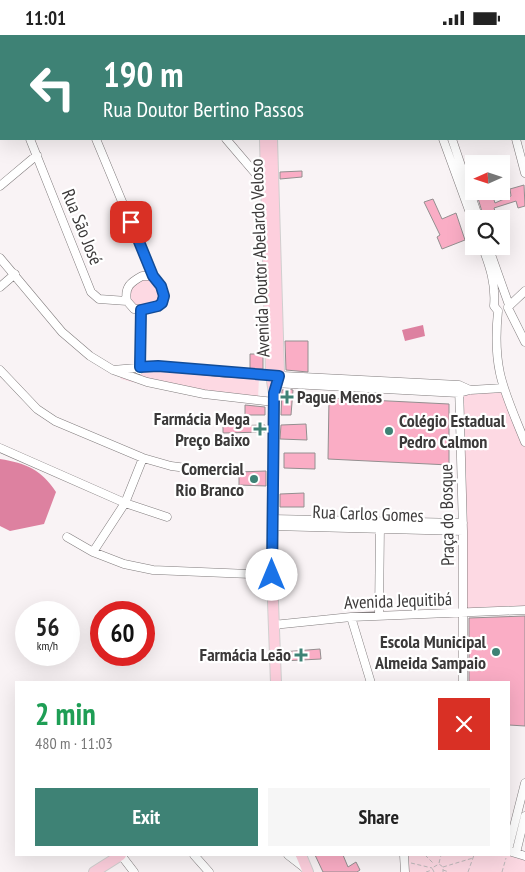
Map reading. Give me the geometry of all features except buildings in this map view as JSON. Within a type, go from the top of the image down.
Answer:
[{"type":"main road","name":"Avenida Doutor Abelardo Veloso","points":[[265,140],[271,189],[274,303],[275,385],[272,575],[276,681]]},
{"type":"main road","name":"Avenida Doutor Abelardo Veloso","points":[[270,173],[272,140]]},
{"type":"main road","points":[[94,872],[119,856]]},
{"type":"main road","points":[[301,856],[307,871]]},
{"type":"street","name":"Rua São José","points":[[30,140],[91,292],[99,299],[127,301]]},
{"type":"street","points":[[96,140],[153,276],[161,286],[164,296],[162,303],[152,309],[134,309],[127,301],[126,295],[129,283],[142,276],[153,276]]},
{"type":"street","points":[[227,140],[271,189]]},
{"type":"street","points":[[443,140],[473,210]]},
{"type":"street","points":[[452,140],[471,210]]},
{"type":"street","points":[[516,140],[525,173]]},
{"type":"street","points":[[0,186],[36,155]]},
{"type":"street","points":[[254,171],[270,173]]},
{"type":"street","points":[[485,255],[492,276],[496,300],[494,306],[498,311],[496,360],[503,388],[525,442]]},
{"type":"street","points":[[491,255],[507,304],[525,342]]},
{"type":"street","points":[[0,258],[62,332],[90,356],[113,370],[138,380],[204,394],[275,385]]},
{"type":"street","points":[[0,287],[15,274]]},
{"type":"street","points":[[498,311],[504,311],[507,304],[525,291]]},
{"type":"street","points":[[496,300],[500,297],[507,304]]},
{"type":"street","points":[[138,380],[141,310]]},
{"type":"street","points":[[113,370],[158,366],[275,385],[470,390],[503,388]]},
{"type":"street","points":[[0,370],[38,409],[55,421],[143,458],[171,466],[202,470]]},
{"type":"street","name":"Praça do Bosque","points":[[459,389],[463,527],[463,681]]},
{"type":"street","points":[[0,448],[125,503],[167,517]]},
{"type":"street","points":[[93,553],[125,503],[143,458]]},
{"type":"street","name":"Rua Carlos Gomes","points":[[272,523],[463,527]]},
{"type":"street","points":[[379,616],[380,526]]},
{"type":"street","points":[[67,537],[93,553],[124,564],[153,570],[272,575]]},
{"type":"street","name":"Avenida Jequitibá","points":[[273,625],[351,617],[464,614],[525,610]]},
{"type":"street","points":[[351,617],[370,681]]},
{"type":"street","points":[[510,843],[523,799],[525,783]]},
{"type":"street","points":[[525,816],[512,852],[525,856]]},
{"type":"street","points":[[122,856],[134,872]]},
{"type":"street","points":[[195,856],[209,872]]},
{"type":"street","points":[[289,856],[307,871]]},
{"type":"street","points":[[404,858],[405,872]]},
{"type":"path","points":[[426,856],[435,865]]},
{"type":"path","points":[[439,864],[441,856]]},
{"type":"path","points":[[502,872],[507,856]]},
{"type":"path","points":[[404,858],[433,870]]},
{"type":"path","points":[[443,867],[473,858]]},
{"type":"path","points":[[468,872],[473,858]]},
{"type":"path","points":[[435,865],[439,864]]},
{"type":"path","points":[[439,864],[443,867]]},
{"type":"path","points":[[433,870],[435,865]]},
{"type":"path","points":[[443,867],[443,872],[449,872]]},
{"type":"path","points":[[426,872],[433,870]]},
{"type":"shaded area","points":[[142,276],[159,283],[162,302],[139,310],[129,301],[129,283]]},
{"type":"shaded area","points":[[423,325],[425,336],[405,341],[402,330]]},
{"type":"shaded area","points":[[145,366],[259,377],[258,399],[132,382],[121,379],[117,369]]},
{"type":"shaded area","points":[[503,388],[525,442],[525,610],[464,614],[459,393]]},
{"type":"shaded area","points":[[0,459],[25,465],[39,473],[51,484],[56,492],[44,524],[10,531],[0,526]]},
{"type":"shaded area","points":[[406,856],[510,856],[525,859],[525,872],[408,872]]},
{"type":"place","name":"Pague Menos","points":[[287,397]]},
{"type":"place","name":"Farmácia Mega Preço Baixo","points":[[260,429]]},
{"type":"place","name":"Colégio Estadual Pedro Calmon","points":[[389,431]]},
{"type":"place","name":"Comercial Rio Branco","points":[[254,479]]},
{"type":"place","name":"Escola Municipal Almeida Sampaio","points":[[496,652]]},
{"type":"place","name":"Farmácia Leão","points":[[301,655]]},
{"type":"route","points":[[131,222],[153,276],[158,280],[164,296],[162,303],[158,306],[152,309],[141,310],[140,367],[158,366],[279,376],[274,393],[272,575]]}]
